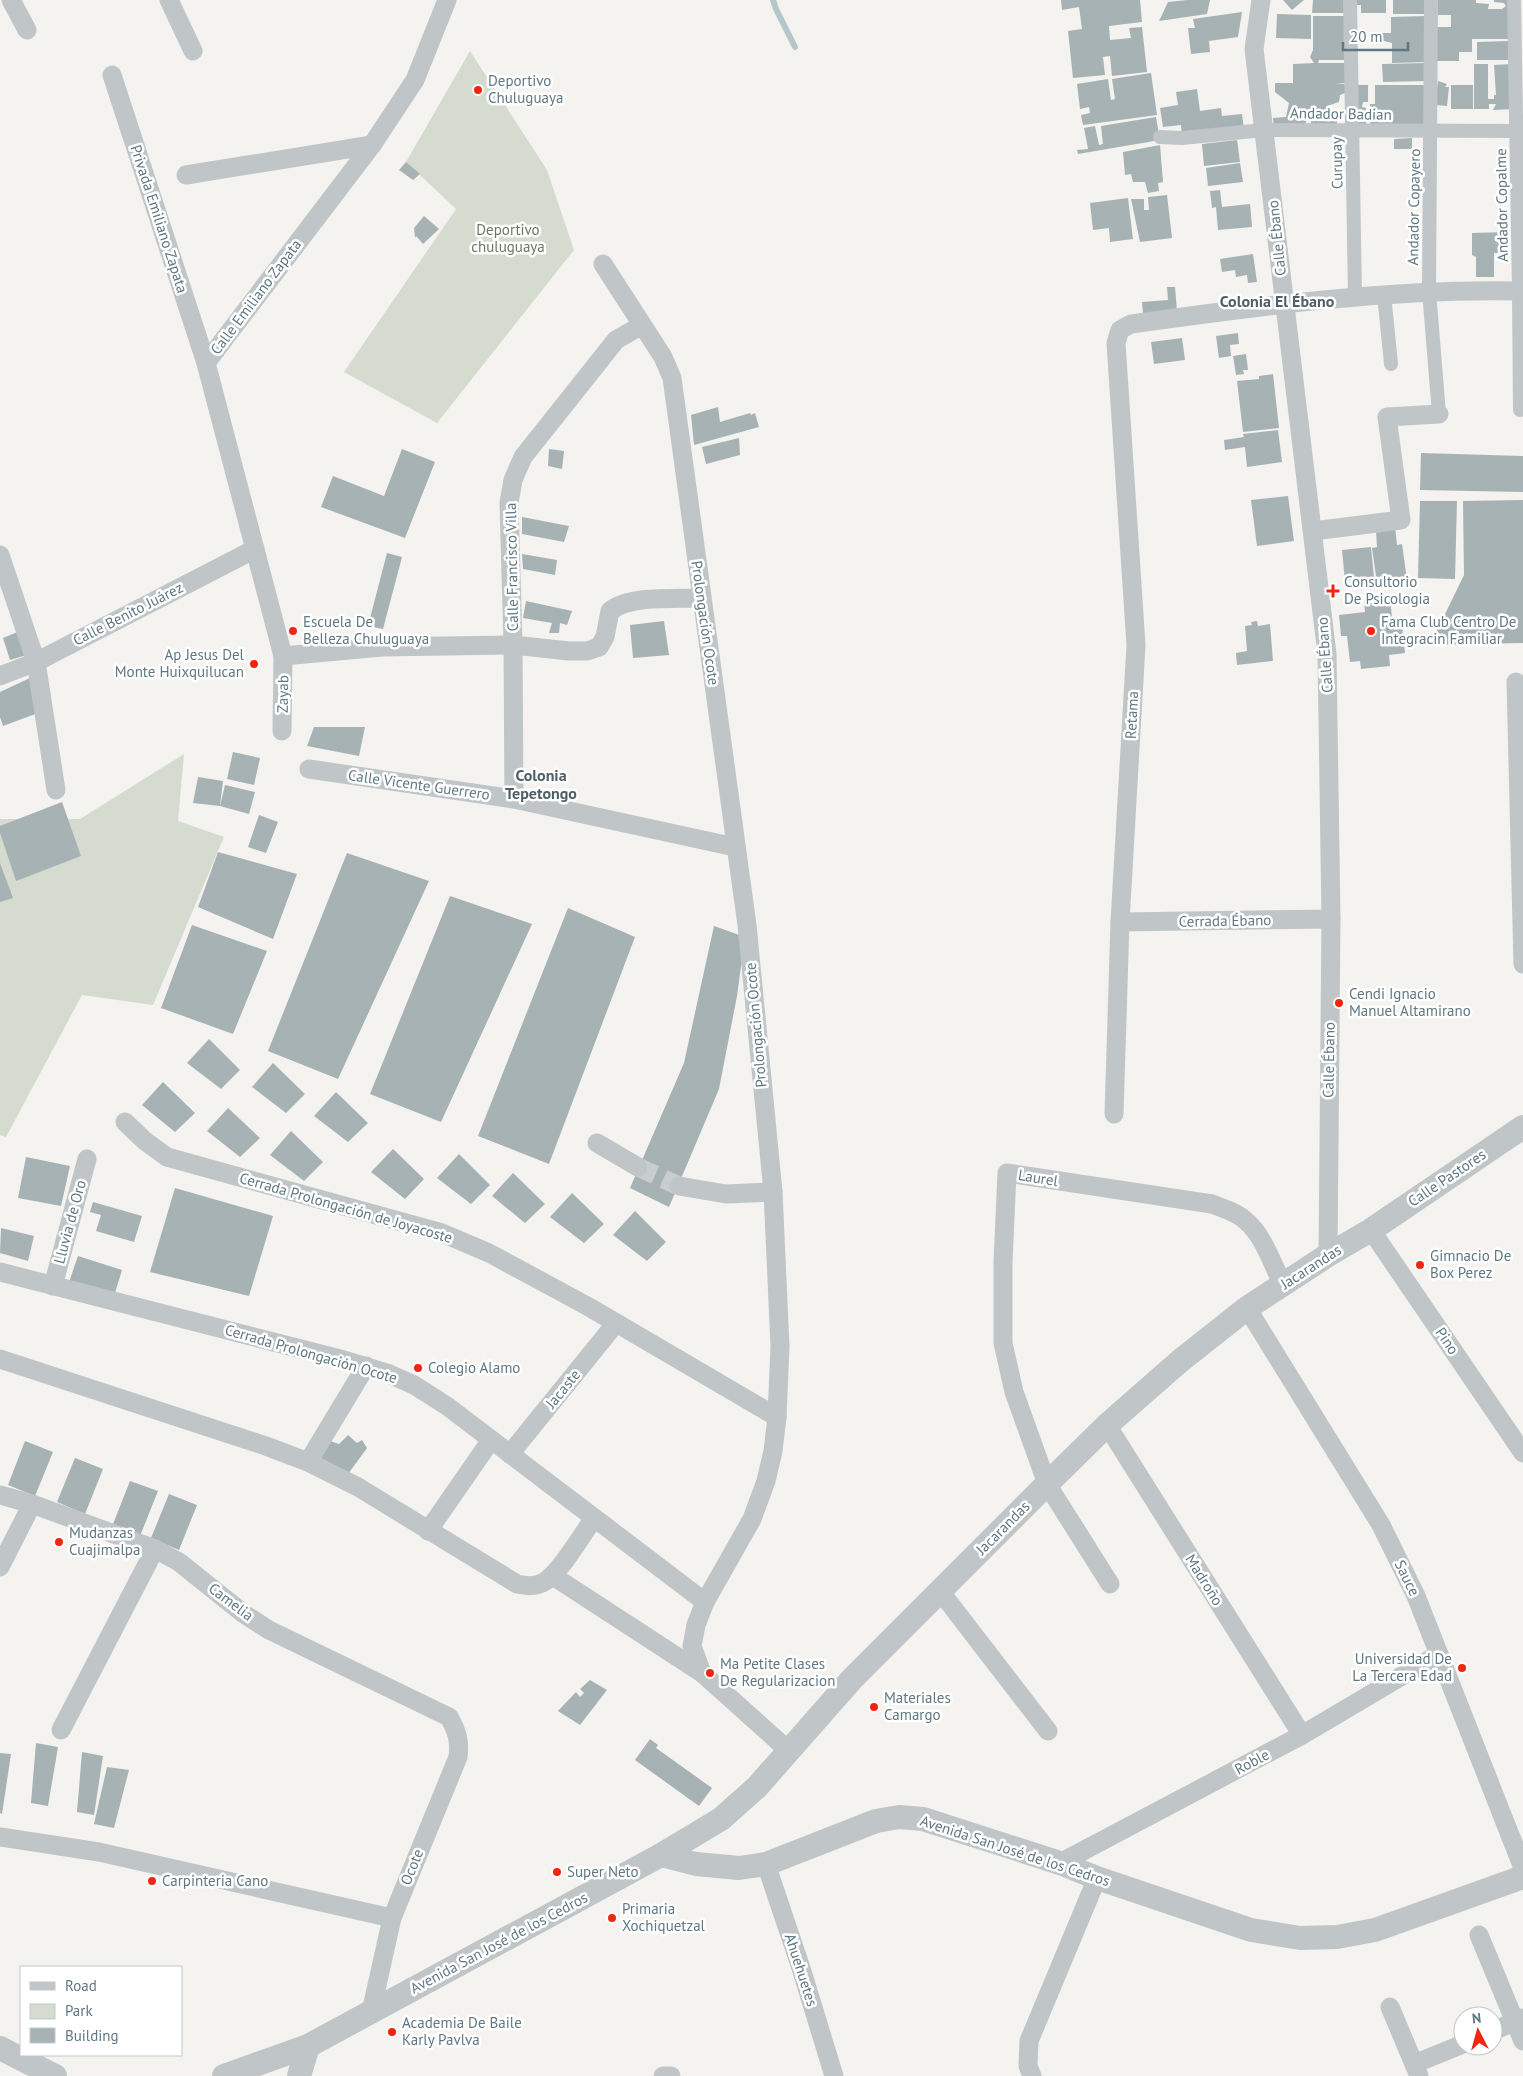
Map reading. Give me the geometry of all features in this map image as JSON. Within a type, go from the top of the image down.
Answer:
[{"type":"street","points":[[11,0],[26,30]]},
{"type":"street","points":[[168,0],[193,51]]},
{"type":"street","name":"Calle Emiliano Zapata","points":[[283,656],[206,363],[372,145],[415,80],[447,0]]},
{"type":"street","name":"Calle Ébano","points":[[1261,0],[1254,49],[1327,654],[1331,919],[1328,1254]]},
{"type":"street","name":"Curupay","points":[[1350,0],[1356,296]]},
{"type":"street","name":"Andador Copayero","points":[[1431,0],[1429,291],[1440,414]]},
{"type":"street","name":"Andador Copalme","points":[[1514,0],[1520,131],[1520,410]]},
{"type":"street","name":"Privada Emiliano Zapata","points":[[112,75],[206,363]]},
{"type":"street","name":"Andador Badian","points":[[1160,138],[1182,138],[1264,130],[1520,131]]},
{"type":"street","points":[[186,174],[372,145]]},
{"type":"street","name":"Prolongación Ocote","points":[[603,264],[663,357],[672,378],[747,926],[773,1192],[780,1346],[777,1417],[773,1451],[766,1481],[752,1519],[704,1602],[696,1625],[692,1646],[702,1674],[789,1750]]},
{"type":"street","points":[[1284,303],[1429,291],[1521,291]]},
{"type":"street","points":[[1384,294],[1391,364]]},
{"type":"street","name":"Retama","points":[[1114,1114],[1120,922],[1136,645],[1116,343],[1120,330],[1131,324],[1284,303]]},
{"type":"street","name":"Calle Francisco Villa","points":[[514,799],[513,645],[509,504],[513,480],[523,457],[616,340],[642,325]]},
{"type":"street","points":[[1313,531],[1401,520],[1387,417],[1440,414]]},
{"type":"street","name":"Calle Benito Juárez","points":[[0,676],[36,662],[254,549]]},
{"type":"street","points":[[0,555],[36,662],[56,790]]},
{"type":"street","points":[[283,656],[382,647],[513,645],[587,651],[599,647],[606,637],[610,611],[619,605],[630,602],[701,598]]},
{"type":"street","name":"Zayab","points":[[282,731],[283,656]]},
{"type":"street","points":[[1516,682],[1523,964]]},
{"type":"street","name":"Calle Vicente Guerrero","points":[[309,769],[514,799],[735,847]]},
{"type":"street","name":"Cerrada Ébano","points":[[1120,922],[1331,919]]},
{"type":"street","name":"Cerrada Prolongación de Joyacoste","points":[[125,1122],[145,1141],[167,1157],[442,1233],[489,1254],[616,1323],[777,1417]]},
{"type":"street","name":"Calle Pastores","points":[[1371,1230],[1523,1126]]},
{"type":"street","points":[[597,1143],[638,1167]]},
{"type":"street","name":"Lluvia de Oro","points":[[53,1286],[87,1159]]},
{"type":"street","name":"Laurel","points":[[1048,1484],[1014,1392],[1003,1343],[1002,1262],[1007,1173],[1212,1204],[1233,1212],[1246,1221],[1256,1232],[1282,1285]]},
{"type":"street","points":[[679,1186],[726,1194],[773,1192]]},
{"type":"street","name":"Jacarandas","points":[[661,1855],[721,1819],[757,1787],[852,1679],[1107,1425],[1180,1361],[1247,1308],[1328,1254],[1371,1230]]},
{"type":"street","name":"Pino","points":[[1371,1230],[1523,1453]]},
{"type":"street","name":"Cerrada Prolongación Ocote","points":[[0,1272],[366,1366],[414,1385],[447,1406],[704,1602]]},
{"type":"street","name":"Sauce","points":[[1247,1308],[1381,1525],[1416,1596],[1523,1868]]},
{"type":"street","name":"Jacaste","points":[[510,1454],[616,1323]]},
{"type":"street","points":[[0,1359],[266,1446],[308,1462],[358,1487],[517,1584],[530,1587],[542,1583],[553,1576],[594,1518]]},
{"type":"street","points":[[308,1462],[366,1366]]},
{"type":"street","name":"Madroño","points":[[1107,1425],[1302,1736]]},
{"type":"street","points":[[428,1531],[491,1440]]},
{"type":"street","points":[[1048,1484],[1110,1584]]},
{"type":"street","name":"Camelia","points":[[0,1495],[32,1504],[155,1549],[179,1562],[244,1614],[269,1630],[440,1711],[449,1717],[454,1726]]},
{"type":"street","points":[[0,1567],[32,1504]]},
{"type":"street","points":[[61,1730],[155,1549]]},
{"type":"street","points":[[553,1576],[702,1674]]},
{"type":"street","points":[[940,1591],[1048,1731]]},
{"type":"street","name":"Roble","points":[[1060,1863],[1302,1736],[1439,1654]]},
{"type":"street","name":"Ocote","points":[[371,2012],[392,1918],[458,1757],[459,1745],[454,1726]]},
{"type":"street","name":"Avenida San José de los Cedros","points":[[224,2076],[308,2046],[661,1855],[696,1864],[739,1868],[766,1864],[876,1821],[899,1817],[923,1819],[1060,1863],[1097,1878],[1250,1930],[1300,1938],[1337,1936],[1375,1930],[1523,1877]]},
{"type":"street","points":[[0,1837],[99,1852],[392,1918]]},
{"type":"street","name":"Ahuehuetes","points":[[766,1864],[801,1968],[834,2076]]},
{"type":"street","points":[[1032,2076],[1028,2066],[1029,2041],[1097,1878]]},
{"type":"street","points":[[1479,1936],[1519,2020],[1523,2041]]},
{"type":"street","points":[[1390,2008],[1417,2070],[1453,2050]]},
{"type":"street","points":[[1503,2027],[1519,2020]]},
{"type":"street","points":[[298,2076],[308,2046]]},
{"type":"street","points":[[0,2048],[55,2076]]},
{"type":"street","points":[[663,2076],[671,2076]]},
{"type":"green space","name":"Deportivo chuluguaya","points":[[470,51],[547,170],[574,250],[437,423],[344,372],[456,209],[406,162]]},
{"type":"green space","points":[[184,754],[178,821],[224,837],[153,1005],[82,995],[6,1137],[0,1135],[0,819],[80,819]]},
{"type":"building","points":[[1061,0],[1140,0],[1142,22],[1109,26],[1110,40],[1131,38],[1129,28],[1142,27],[1147,72],[1112,76],[1110,56],[1103,57],[1105,75],[1073,78],[1068,31],[1082,29],[1079,7],[1062,10]]},
{"type":"building","points":[[1210,0],[1207,14],[1159,21],[1168,2]]},
{"type":"building","points":[[1283,0],[1304,0],[1292,10]]},
{"type":"building","points":[[1313,0],[1345,0],[1345,13],[1312,13]]},
{"type":"building","points":[[1357,0],[1386,0],[1386,13],[1361,13],[1361,5],[1357,5]]},
{"type":"building","points":[[1393,0],[1428,0],[1428,6],[1424,6],[1424,14],[1393,14]]},
{"type":"building","points":[[1438,0],[1476,0],[1476,3],[1489,4],[1488,9],[1502,9],[1506,6],[1504,3],[1494,2],[1494,0],[1513,0],[1513,39],[1472,39],[1472,52],[1459,52],[1459,61],[1436,61],[1435,27],[1451,27],[1451,15],[1438,15]]},
{"type":"building","points":[[1242,12],[1238,37],[1209,41],[1210,52],[1191,54],[1188,28],[1195,28],[1193,19]]},
{"type":"building","points":[[1277,14],[1311,15],[1311,39],[1276,38]]},
{"type":"building","points":[[1313,16],[1348,16],[1348,60],[1319,60],[1318,63],[1346,63],[1346,83],[1335,83],[1345,84],[1345,93],[1340,95],[1339,102],[1327,106],[1324,113],[1334,117],[1337,122],[1337,129],[1311,128],[1311,118],[1308,118],[1305,124],[1274,127],[1273,118],[1286,117],[1289,103],[1275,92],[1275,83],[1293,83],[1293,64],[1314,63],[1310,57],[1313,50]]},
{"type":"building","points":[[1427,16],[1428,62],[1392,63],[1392,43],[1377,39],[1377,33],[1391,33],[1391,17]]},
{"type":"building","points":[[1509,41],[1509,60],[1477,60],[1477,42]]},
{"type":"building","points":[[1428,63],[1426,81],[1383,82],[1382,64]]},
{"type":"building","points":[[1474,64],[1488,64],[1488,99],[1494,99],[1494,95],[1496,95],[1494,65],[1512,64],[1514,109],[1493,110],[1496,104],[1489,104],[1489,109],[1474,109]]},
{"type":"building","points":[[1151,73],[1157,115],[1083,125],[1081,115],[1090,113],[1089,107],[1080,109],[1077,84],[1108,79],[1111,100],[1115,99],[1112,79]]},
{"type":"building","points":[[1438,81],[1447,84],[1445,87],[1449,87],[1447,106],[1435,105]]},
{"type":"building","points":[[1355,85],[1368,85],[1368,102],[1363,102],[1362,107],[1366,108],[1366,127],[1354,126]]},
{"type":"building","points":[[1375,85],[1427,85],[1427,125],[1370,128],[1370,104],[1375,104]]},
{"type":"building","points":[[1451,85],[1473,85],[1473,109],[1451,109]]},
{"type":"building","points":[[1197,89],[1200,111],[1221,108],[1222,116],[1242,114],[1244,129],[1182,138],[1181,125],[1163,127],[1160,108],[1178,105],[1176,92]]},
{"type":"building","points":[[1156,117],[1160,140],[1078,154],[1077,150],[1088,149],[1084,128],[1095,126],[1099,145],[1103,144],[1101,126]]},
{"type":"building","points":[[1412,138],[1412,149],[1394,149],[1394,139]]},
{"type":"building","points":[[1237,140],[1240,162],[1204,166],[1202,144]]},
{"type":"building","points":[[1160,145],[1163,182],[1158,183],[1159,191],[1148,193],[1145,182],[1133,182],[1131,174],[1125,175],[1123,152]]},
{"type":"building","points":[[406,162],[420,174],[413,180],[399,170]]},
{"type":"building","points":[[1240,163],[1243,182],[1208,186],[1206,168]]},
{"type":"building","points":[[1220,190],[1222,207],[1250,204],[1252,227],[1218,230],[1216,207],[1212,208],[1210,191]]},
{"type":"building","points":[[1167,195],[1172,238],[1140,242],[1131,199],[1144,199],[1144,210],[1149,210],[1148,197]]},
{"type":"building","points":[[1128,198],[1133,239],[1110,242],[1109,228],[1093,230],[1090,203]]},
{"type":"building","points":[[424,216],[439,229],[423,244],[416,236],[415,238],[414,228]]},
{"type":"building","points":[[1508,232],[1508,253],[1494,253],[1494,277],[1476,277],[1476,257],[1472,255],[1472,233]]},
{"type":"building","points":[[1253,254],[1257,282],[1248,283],[1247,275],[1236,277],[1235,270],[1222,272],[1220,259]]},
{"type":"building","points":[[1167,287],[1175,287],[1177,311],[1143,314],[1142,302],[1168,300]]},
{"type":"building","points":[[1238,333],[1239,344],[1230,345],[1231,356],[1219,358],[1216,336]]},
{"type":"building","points":[[1182,338],[1185,360],[1154,364],[1151,342]]},
{"type":"building","points":[[1246,354],[1248,370],[1243,370],[1244,374],[1236,375],[1233,356]]},
{"type":"building","points":[[1273,374],[1279,428],[1243,432],[1237,381],[1259,379],[1259,376]]},
{"type":"building","points":[[718,407],[720,422],[755,413],[759,427],[694,445],[691,415]]},
{"type":"building","points":[[1278,430],[1282,462],[1247,467],[1245,447],[1225,450],[1224,440],[1244,437],[1243,434]]},
{"type":"building","points":[[739,438],[740,455],[706,464],[702,447]]},
{"type":"building","points":[[402,449],[435,462],[405,538],[321,507],[333,476],[384,496]]},
{"type":"building","points":[[549,449],[564,451],[562,469],[548,466]]},
{"type":"building","points":[[1421,453],[1523,456],[1523,492],[1420,490]]},
{"type":"building","points":[[1288,496],[1294,541],[1257,546],[1251,500]]},
{"type":"building","points":[[1523,500],[1523,643],[1430,645],[1464,575],[1463,501]]},
{"type":"building","points":[[1420,501],[1457,501],[1455,579],[1418,578]]},
{"type":"building","points":[[522,517],[569,526],[564,542],[522,534]]},
{"type":"building","points":[[1395,527],[1397,545],[1402,544],[1407,580],[1377,583],[1372,548],[1377,547],[1376,530]]},
{"type":"building","points":[[1371,547],[1374,577],[1345,581],[1342,550]]},
{"type":"building","points":[[387,553],[402,557],[383,629],[368,626]]},
{"type":"building","points":[[522,554],[557,560],[555,575],[523,569]]},
{"type":"building","name":"Fama Club Centro De Integracin Familiar","points":[[1390,599],[1393,627],[1402,626],[1405,653],[1389,655],[1390,666],[1361,669],[1360,661],[1350,662],[1347,636],[1341,636],[1339,615],[1365,612],[1364,601]]},
{"type":"building","points":[[526,601],[572,611],[567,625],[560,623],[559,633],[549,633],[552,623],[523,618]]},
{"type":"building","points":[[664,621],[669,655],[633,658],[630,625]]},
{"type":"building","points":[[1257,621],[1258,626],[1270,624],[1273,661],[1237,665],[1236,653],[1247,651],[1245,626],[1252,625],[1251,622]]},
{"type":"building","points":[[20,631],[30,654],[10,660],[3,638]]},
{"type":"building","points":[[30,678],[38,713],[3,726],[0,717],[0,692]]},
{"type":"building","points":[[314,727],[365,727],[359,756],[307,746]]},
{"type":"building","points":[[233,752],[260,758],[254,785],[227,779]]},
{"type":"building","points":[[198,777],[223,781],[220,806],[193,803]]},
{"type":"building","points":[[225,785],[255,792],[249,814],[220,806]]},
{"type":"building","points":[[62,802],[81,856],[16,881],[0,833],[0,826]]},
{"type":"building","points":[[259,815],[278,822],[266,853],[248,847]]},
{"type":"building","points":[[218,852],[297,874],[273,939],[198,907]]},
{"type":"building","points":[[347,853],[429,881],[338,1079],[268,1051]]},
{"type":"building","points":[[0,863],[13,898],[0,902]]},
{"type":"building","points":[[450,896],[532,924],[441,1122],[370,1094]]},
{"type":"building","points":[[568,908],[635,937],[549,1164],[478,1136]]},
{"type":"building","points":[[192,925],[267,951],[233,1034],[161,1008]]},
{"type":"building","points":[[714,926],[745,937],[737,996],[719,1089],[669,1207],[630,1188],[684,1063]]},
{"type":"building","points":[[209,1039],[240,1070],[221,1089],[187,1063]]},
{"type":"building","points":[[273,1063],[305,1094],[286,1113],[252,1087]]},
{"type":"building","points":[[163,1082],[195,1113],[175,1132],[142,1105]]},
{"type":"building","points":[[336,1092],[368,1123],[348,1142],[314,1116]]},
{"type":"building","points":[[228,1108],[260,1138],[240,1157],[207,1131]]},
{"type":"building","points":[[291,1131],[323,1162],[304,1181],[270,1155]]},
{"type":"building","points":[[393,1149],[424,1179],[405,1199],[371,1172]]},
{"type":"building","points":[[459,1154],[490,1185],[471,1204],[437,1178]]},
{"type":"building","points":[[26,1157],[70,1166],[61,1206],[18,1198]]},
{"type":"building","points":[[513,1173],[545,1204],[525,1223],[492,1196]]},
{"type":"building","points":[[175,1188],[273,1216],[249,1296],[150,1272]]},
{"type":"building","points":[[572,1193],[604,1224],[584,1243],[550,1217]]},
{"type":"building","points":[[93,1202],[142,1216],[134,1242],[96,1231],[101,1215],[90,1212]]},
{"type":"building","points":[[635,1211],[666,1242],[647,1261],[613,1235]]},
{"type":"building","points":[[1,1228],[34,1236],[28,1261],[0,1253]]},
{"type":"building","points":[[78,1256],[122,1270],[114,1296],[69,1282]]},
{"type":"building","points":[[348,1435],[357,1443],[362,1440],[367,1448],[348,1474],[319,1457],[330,1441],[339,1444]]},
{"type":"building","points":[[25,1441],[53,1452],[35,1496],[8,1485]]},
{"type":"building","points":[[75,1458],[103,1469],[85,1514],[57,1502]]},
{"type":"building","points":[[130,1481],[158,1491],[140,1536],[113,1524]]},
{"type":"building","points":[[169,1494],[197,1505],[179,1550],[151,1538]]},
{"type":"building","points":[[590,1680],[607,1690],[580,1725],[558,1711],[576,1692],[580,1697],[584,1693],[580,1689]]},
{"type":"building","points":[[650,1739],[658,1745],[656,1748],[712,1788],[699,1806],[635,1760]]},
{"type":"building","points":[[36,1743],[58,1747],[48,1806],[31,1803]]},
{"type":"building","points":[[82,1752],[103,1756],[94,1815],[77,1812]]},
{"type":"building","points":[[0,1753],[11,1754],[2,1814],[0,1813]]},
{"type":"building","points":[[107,1767],[129,1770],[114,1828],[94,1824]]},
{"type":"waterway","points":[[773,0],[795,47]]},
{"type":"tunnel","points":[[638,1167],[679,1186]]},
{"type":"place","name":"Deportivo Chuluguaya","points":[[478,90]]},
{"type":"place","name":"Consultorio De Psicologia","points":[[1333,591]]},
{"type":"place","name":"Escuela De Belleza Chuluguaya","points":[[293,631]]},
{"type":"place","name":"Fama Club Centro De Integracin Familiar","points":[[1371,631]]},
{"type":"place","name":"Ap Jesus Del Monte Huixquilucan","points":[[254,664]]},
{"type":"place","name":"Cendi Ignacio Manuel Altamirano","points":[[1339,1003]]},
{"type":"place","name":"Gimnacio De Box Perez","points":[[1420,1265]]},
{"type":"place","name":"Colegio Alamo","points":[[418,1368]]},
{"type":"place","name":"Mudanzas Cuajimalpa","points":[[59,1542]]},
{"type":"place","name":"Universidad De La Tercera Edad","points":[[1462,1668]]},
{"type":"place","name":"Ma Petite Clases De Regularizacion","points":[[710,1673]]},
{"type":"place","name":"Materiales Camargo","points":[[874,1707]]},
{"type":"place","name":"Super Neto","points":[[557,1872]]},
{"type":"place","name":"Carpinteria Cano","points":[[152,1881]]},
{"type":"place","name":"Primaria Xochiquetzal","points":[[612,1918]]},
{"type":"place","name":"Academia De Baile Karly Pavlva","points":[[392,2032]]},
{"type":"district","name":"Colonia El Ébano","points":[[1277,301]]},
{"type":"district","name":"Colonia Tepetongo","points":[[541,784]]}]
